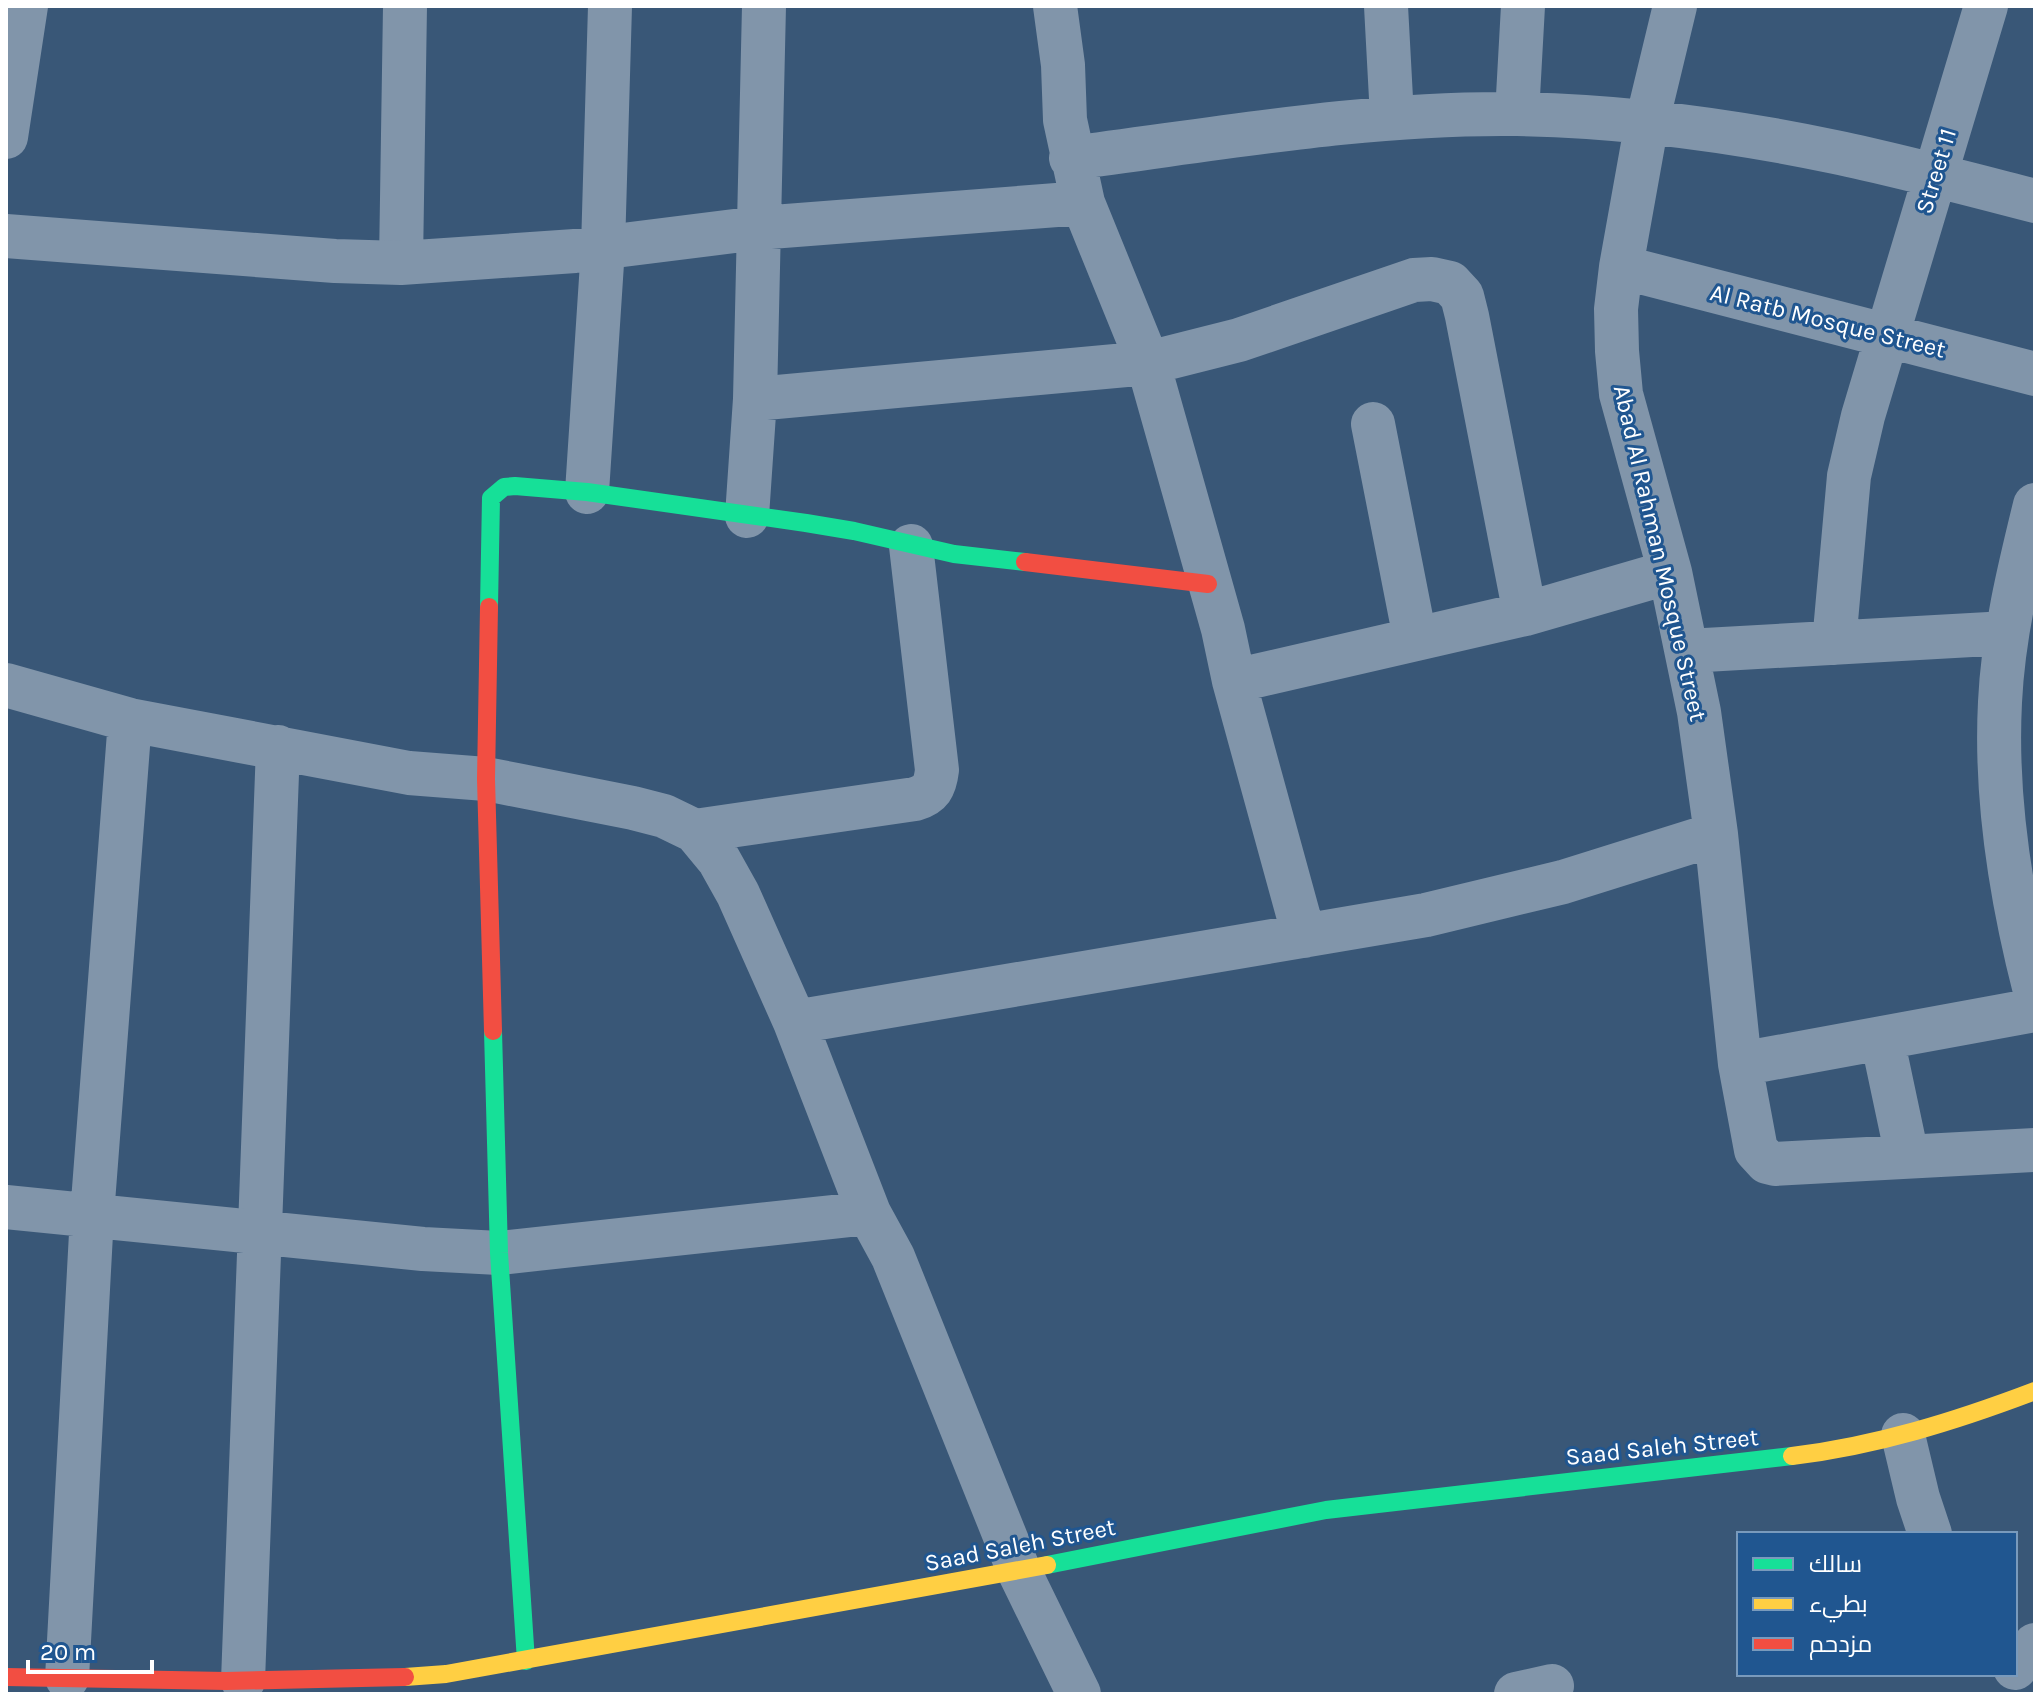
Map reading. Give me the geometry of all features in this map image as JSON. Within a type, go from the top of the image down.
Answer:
[{"type":"street","points":[[6,137],[26,6]]},
{"type":"street","points":[[401,263],[405,6]]},
{"type":"street","points":[[587,492],[603,248],[610,6]]},
{"type":"street","points":[[747,516],[755,399],[764,6]]},
{"type":"street","points":[[1055,6],[1063,65],[1065,120],[1083,203],[1148,363],[1223,629],[1234,681],[1304,936]]},
{"type":"street","points":[[1386,6],[1392,117]]},
{"type":"street","points":[[1517,114],[1523,6]]},
{"type":"street","name":"Abad Al Rahman Mosque Street","points":[[1675,6],[1647,122],[1621,267],[1616,309],[1621,394],[1670,572],[1687,651],[1716,834],[1740,1064],[1756,1150],[1767,1162],[1775,1164],[1907,1156]]},
{"type":"street","name":"Street 11","points":[[1834,643],[1849,476],[1863,416],[1986,6]]},
{"type":"street","points":[[1071,158],[1392,117],[1517,114],[1647,122],[1731,133],[1806,146],[2035,201]]},
{"type":"street","points":[[6,236],[335,261],[401,263],[603,248],[758,228],[1083,203]]},
{"type":"street","name":"Al Ratb Mosque Street","points":[[1621,267],[2035,374]]},
{"type":"street","points":[[755,399],[1148,363],[1239,340],[1395,284],[1432,279],[1450,283],[1462,296],[1467,316],[1525,614]]},
{"type":"street","points":[[1373,424],[1415,638]]},
{"type":"street","points":[[526,1661],[499,1253],[486,779],[491,498],[504,487],[515,486],[587,492],[854,531],[954,554],[1208,584]]},
{"type":"street","points":[[2035,505],[2007,633],[2000,700],[1999,750],[2003,812],[2024,947],[2035,991]]},
{"type":"street","points":[[695,831],[928,795],[935,784],[937,770],[911,546]]},
{"type":"street","points":[[1234,681],[1525,614],[1670,572]]},
{"type":"street","points":[[1687,651],[2007,633]]},
{"type":"street","points":[[6,685],[130,720],[409,773],[486,779],[633,808],[664,816],[695,831],[719,860],[738,894],[795,1022],[869,1213],[893,1257],[1019,1571],[1079,1694]]},
{"type":"street","points":[[67,1678],[92,1215],[130,720]]},
{"type":"street","points":[[243,1681],[278,747]]},
{"type":"street","points":[[795,1022],[1304,936],[1495,900],[1716,834]]},
{"type":"street","points":[[1740,1064],[2035,1010]]},
{"type":"street","points":[[1882,1038],[1907,1156],[2035,1150]]},
{"type":"street","points":[[6,1207],[423,1249],[499,1253],[869,1213]]},
{"type":"street","name":"Saad Saleh Street","points":[[6,1677],[370,1680],[445,1684],[526,1661],[1019,1571],[1326,1510],[1818,1453],[1903,1435],[1974,1414],[2035,1391]]},
{"type":"street","points":[[1903,1435],[1929,1532]]},
{"type":"street","points":[[2017,1665],[2035,1645]]},
{"type":"traffic: fast","points":[[489,607],[491,498],[504,487],[515,486],[587,492],[806,523],[954,554],[1025,562]]},
{"type":"traffic: fast","points":[[493,1031],[499,1253],[526,1661]]},
{"type":"traffic: fast","points":[[1047,1565],[1326,1510],[1792,1456]]},
{"type":"traffic: slow","points":[[1792,1456],[1854,1446],[1915,1431],[2035,1391]]},
{"type":"traffic: slow","points":[[405,1677],[446,1674],[1047,1565]]},
{"type":"traffic: jam","points":[[1025,562],[1208,584]]},
{"type":"traffic: jam","points":[[489,607],[486,779],[493,1031]]},
{"type":"traffic: jam","points":[[6,1677],[226,1681],[405,1677]]}]
